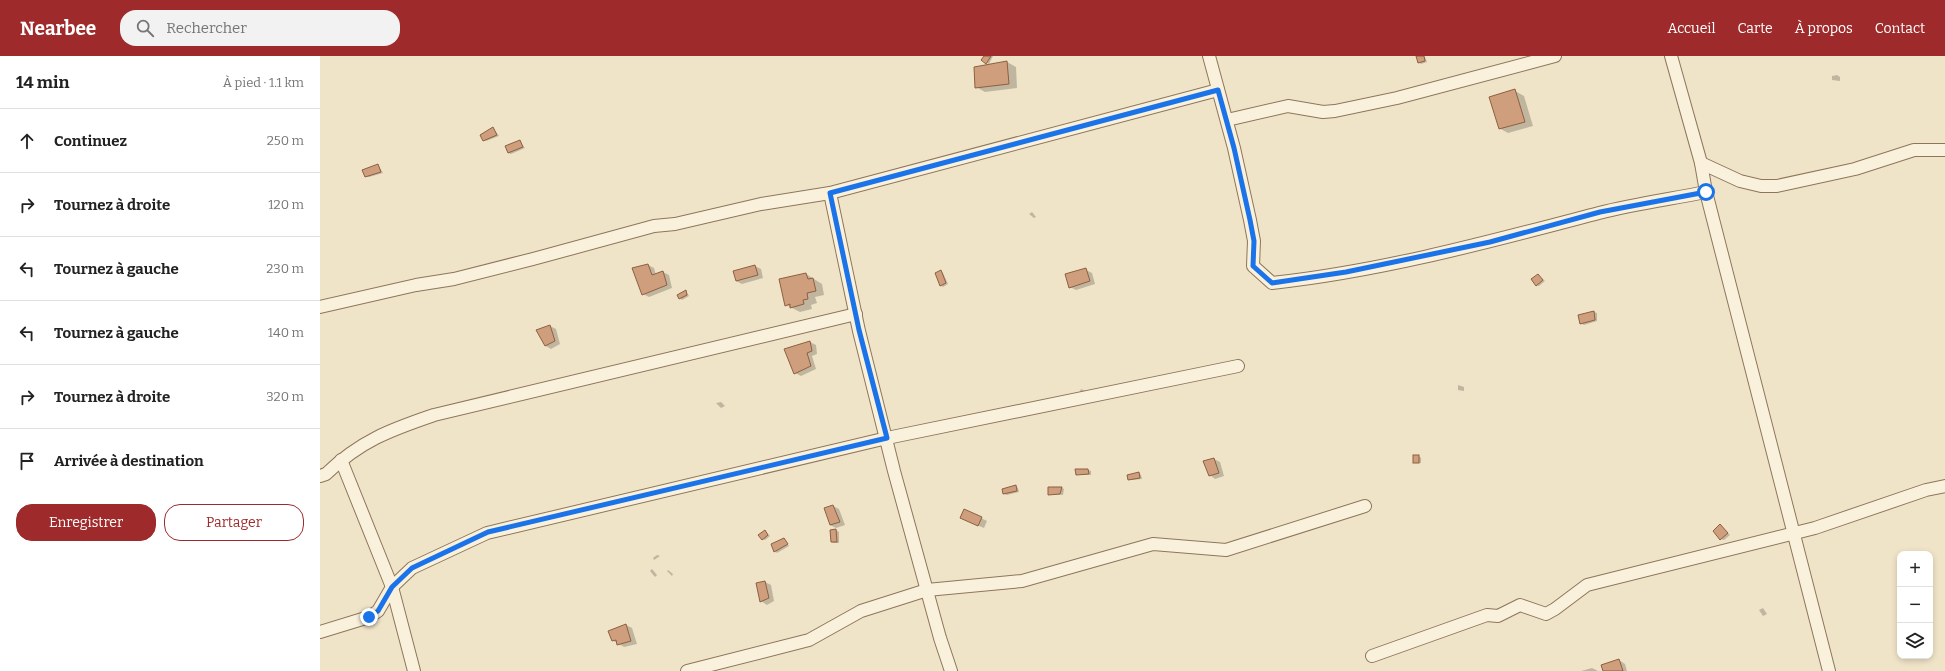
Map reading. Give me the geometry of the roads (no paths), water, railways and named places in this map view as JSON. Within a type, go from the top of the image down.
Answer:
[{"type":"street","points":[[1209,56],[1226,120],[1254,241],[1253,266],[1272,283],[1361,269],[1519,235],[1600,212],[1706,192]]},
{"type":"street","points":[[1226,120],[1288,106],[1323,112],[1335,111],[1397,98],[1555,56]]},
{"type":"street","points":[[1671,56],[1701,163],[1706,192],[1829,671]]},
{"type":"street","points":[[320,307],[533,259],[654,226],[682,223],[761,204],[830,193],[1218,90]]},
{"type":"street","points":[[1701,163],[1740,181],[1761,186],[1777,186],[1856,170],[1914,150],[1945,150]]},
{"type":"street","points":[[830,193],[856,314],[894,472],[951,671]]},
{"type":"street","points":[[320,476],[326,474],[340,460],[358,447],[405,425],[434,415],[856,314]]},
{"type":"street","points":[[320,632],[369,617],[378,611],[392,587],[412,568],[488,532],[887,438],[1238,366]]},
{"type":"street","points":[[340,460],[392,587],[414,671]]},
{"type":"street","points":[[1372,656],[1487,615],[1498,616],[1520,605],[1546,614],[1555,609],[1586,585],[1815,528],[1926,490],[1945,486]]},
{"type":"street","points":[[687,671],[810,640],[860,611],[927,590],[1022,581],[1153,544],[1226,550],[1365,506]]}]
